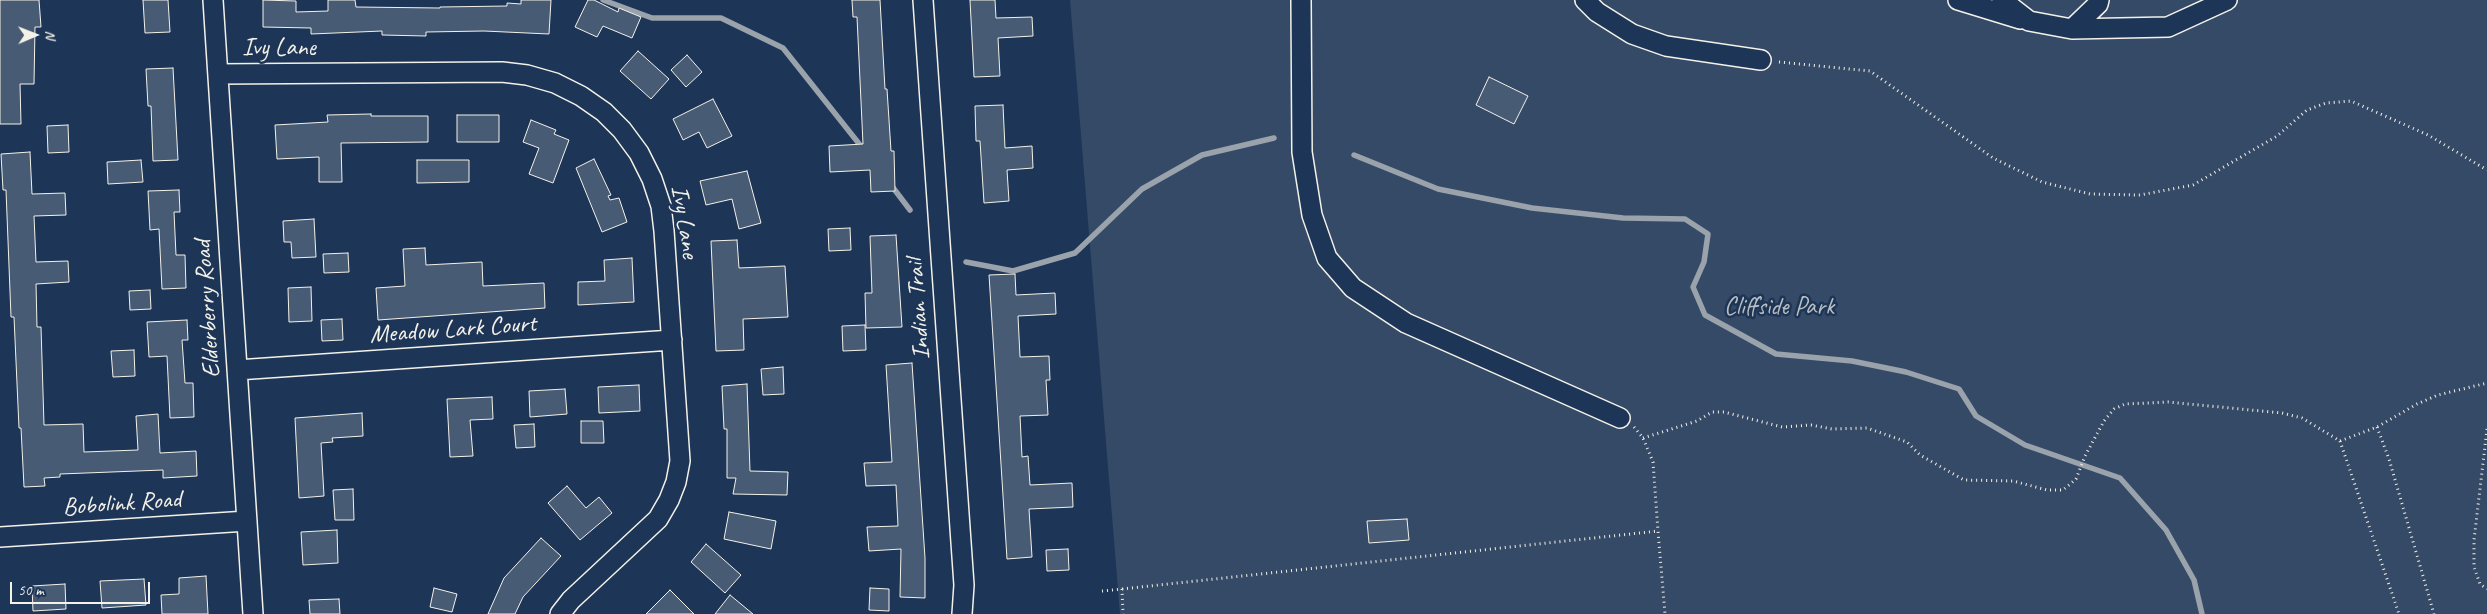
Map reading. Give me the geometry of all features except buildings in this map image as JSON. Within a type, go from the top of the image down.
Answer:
[{"type":"street","name":"Elderberry Road","points":[[213,0],[253,614]]},
{"type":"street","name":"Indian Trail","points":[[923,0],[963,575],[962,614]]},
{"type":"street","points":[[1301,0],[1300,81],[1302,152],[1312,216],[1327,258],[1353,288],[1406,323],[1620,418]]},
{"type":"street","points":[[1585,0],[1597,12],[1632,34],[1666,46],[1761,60]]},
{"type":"street","points":[[1958,0],[2029,21],[2072,28],[2168,27],[2227,0]]},
{"type":"street","points":[[2002,0],[2029,21]]},
{"type":"street","points":[[2072,28],[2098,4],[2098,0]]},
{"type":"street","name":"Ivy Lane","points":[[218,74],[502,72],[527,75],[555,83],[581,96],[604,112],[622,130],[639,153],[652,179],[661,206],[680,461],[670,500],[658,519],[644,535],[571,600],[560,614]]},
{"type":"street","name":"Meadow Lark Court","points":[[237,370],[672,340]]},
{"type":"street","name":"Bobolink Road","points":[[0,537],[247,521]]},
{"type":"path","points":[[1761,60],[1870,71],[1993,158],[2042,182],[2090,194],[2140,195],[2193,185],[2277,136],[2307,110],[2326,103],[2351,101],[2428,135],[2487,170]]},
{"type":"path","points":[[2340,441],[2377,427],[2424,401],[2487,384]]},
{"type":"path","points":[[1643,438],[1697,420],[1712,412],[1724,412],[1782,427],[1811,425],[1832,429],[1868,428],[1907,442],[1920,455],[1964,480],[2013,480],[2047,490],[2062,490],[2070,486],[2080,471],[2085,456],[2104,420],[2114,409],[2125,404],[2168,402],[2282,413],[2302,418],[2340,441],[2399,614]]},
{"type":"path","points":[[1620,418],[1634,427],[1643,438],[1652,462],[1665,614]]},
{"type":"path","points":[[2377,427],[2389,459],[2434,614]]},
{"type":"path","points":[[2487,429],[2474,540],[2474,567],[2480,584],[2487,589]]},
{"type":"path","points":[[1102,590],[1658,531]]},
{"type":"path","points":[[1122,589],[1124,614]]},
{"type":"green space","name":"Cliffside Park","points":[[1070,0],[2487,0],[2487,614],[1120,614]]},
{"type":"waterway","points":[[603,0],[652,18],[721,18],[783,48],[864,150]]},
{"type":"waterway","points":[[966,262],[1013,271],[1075,253],[1142,189],[1202,155],[1274,138]]},
{"type":"waterway","points":[[1354,155],[1438,189],[1532,208],[1623,218],[1685,219],[1708,234],[1704,262],[1693,287],[1705,315],[1776,354],[1852,361],[1906,372],[1959,389],[1976,416],[2025,445],[2120,478],[2166,530],[2194,580],[2202,614]]},
{"type":"waterway","points":[[891,185],[910,210]]}]
